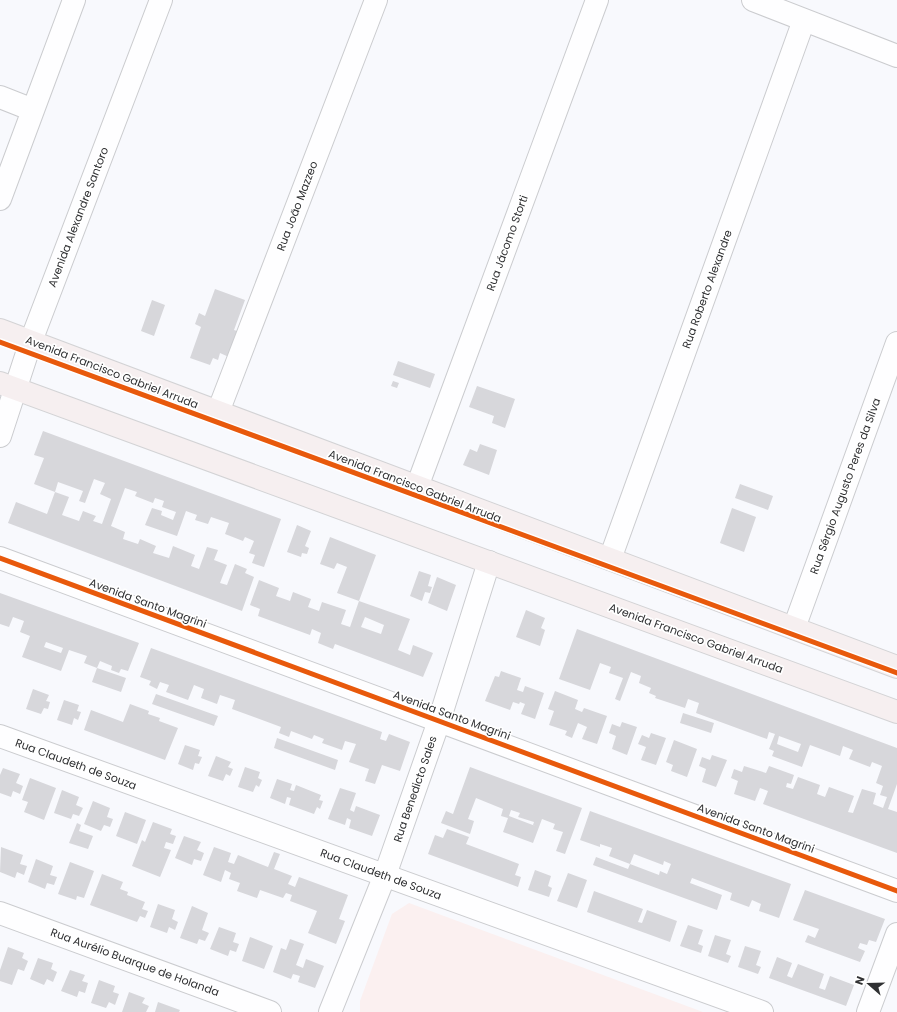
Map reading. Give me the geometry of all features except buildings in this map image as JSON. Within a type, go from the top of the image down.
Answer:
[{"type":"main road","name":"Avenida Francisco Gabriel Arruda","points":[[0,330],[897,667]]},
{"type":"main road","name":"Avenida Francisco Gabriel Arruda","points":[[8,386],[897,712]]},
{"type":"street","points":[[0,199],[74,0]]},
{"type":"street","name":"Avenida Alexandre Santoro","points":[[0,436],[8,386],[31,341],[162,0]]},
{"type":"street","name":"Rua João Mazzeo","points":[[218,412],[376,0]]},
{"type":"street","name":"Rua Jácomo Storti","points":[[417,487],[597,0]]},
{"type":"street","points":[[753,0],[897,56]]},
{"type":"street","name":"Rua Roberto Alexandre","points":[[610,559],[804,20]]},
{"type":"street","points":[[0,97],[33,110]]},
{"type":"street","name":"Rua Sérgio Augusto Peres da Silva","points":[[794,628],[897,343]]},
{"type":"street","name":"Avenida Santo Magrini","points":[[0,558],[897,891]]},
{"type":"street","name":"Rua Benedicto Sales","points":[[330,1012],[385,875],[439,721],[488,562]]},
{"type":"street","name":"Rua Claudeth de Souza","points":[[0,736],[762,1012]]},
{"type":"street","name":"Rua Aurélio Buarque de Holanda","points":[[0,913],[270,1012]]},
{"type":"street","points":[[868,1012],[897,934]]},
{"type":"shaded area","points":[[409,903],[703,1012],[360,1012],[360,1001],[392,914]]},
{"type":"cycle path","points":[[0,342],[897,673]]},
{"type":"cycle path","points":[[0,558],[897,891]]}]
